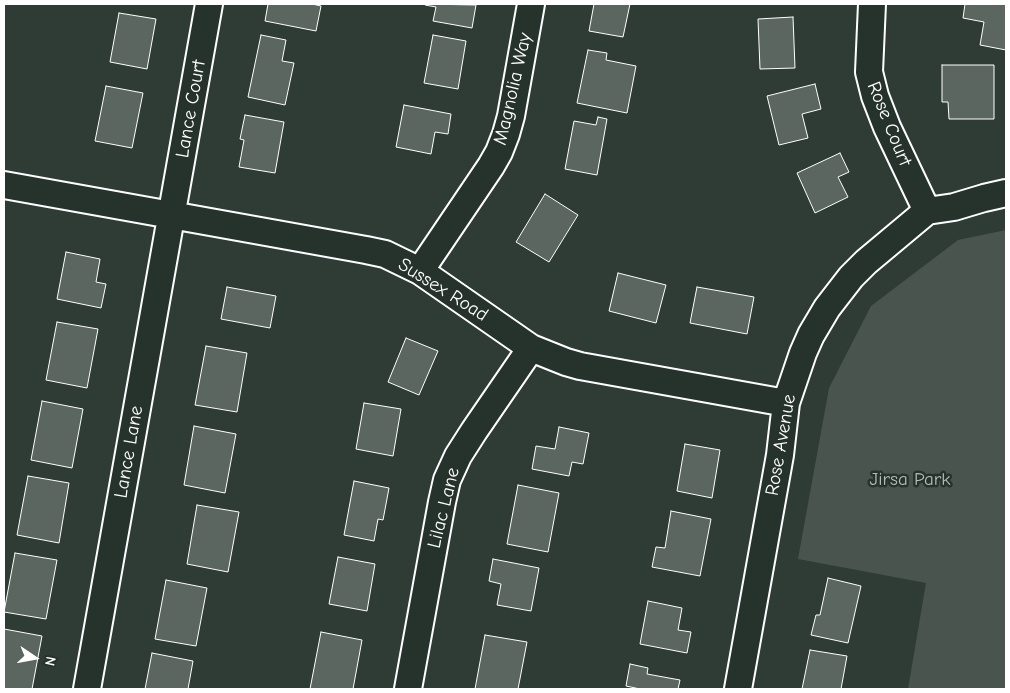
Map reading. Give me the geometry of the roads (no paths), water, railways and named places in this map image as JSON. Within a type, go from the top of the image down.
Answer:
[{"type":"street","name":"Lance Court","points":[[172,215],[210,4]]},
{"type":"street","name":"Magnolia Way","points":[[420,271],[499,152],[511,116],[531,4]]},
{"type":"street","name":"Rose Court","points":[[872,4],[869,72],[874,96],[886,127],[927,211]]},
{"type":"street","name":"Sussex Road","points":[[4,184],[385,254],[420,271],[531,348],[566,362],[786,403]]},
{"type":"street","points":[[927,211],[954,207],[1006,193]]},
{"type":"street","name":"Rose Avenue","points":[[738,689],[780,455],[786,403],[803,353],[827,308],[851,277],[927,211]]},
{"type":"street","name":"Lance Lane","points":[[87,689],[172,215]]},
{"type":"street","name":"Lilac Lane","points":[[408,689],[447,480],[458,456],[531,348]]},
{"type":"park label","name":"Jirsa Park","points":[[910,480]]}]
